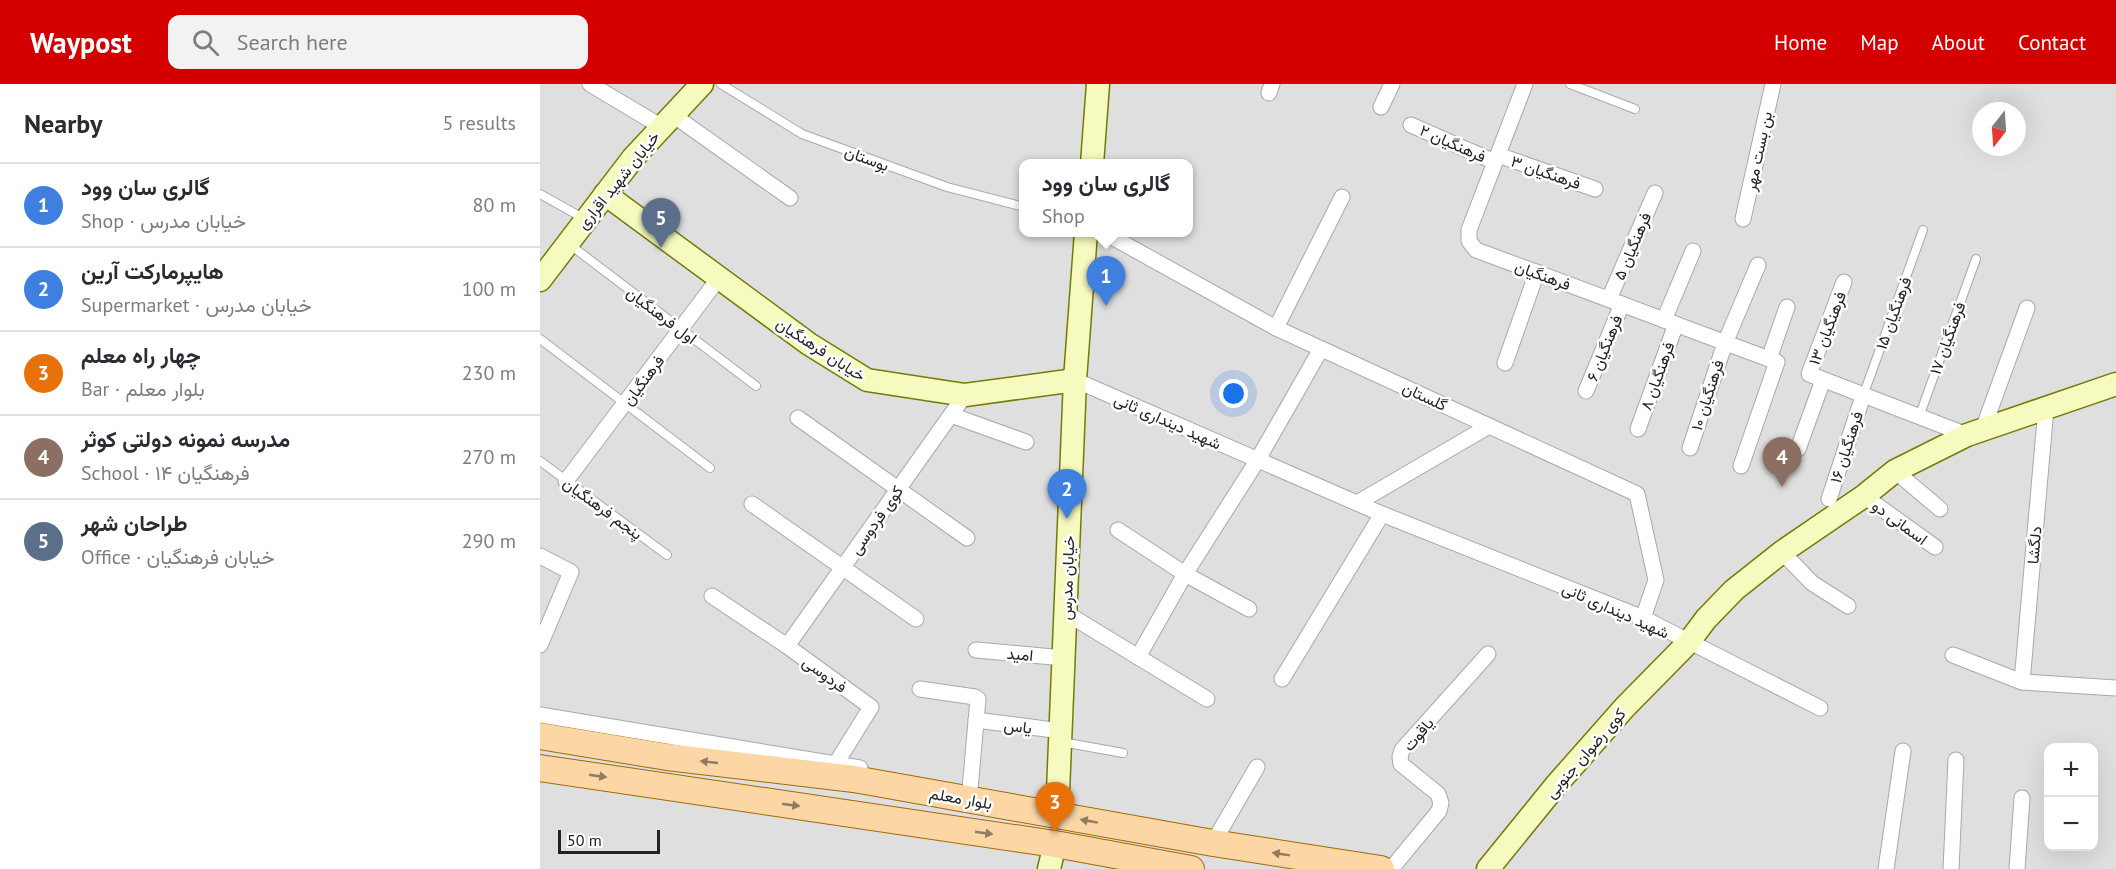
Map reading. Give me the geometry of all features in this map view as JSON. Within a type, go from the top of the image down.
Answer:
[{"type":"main road","name":"بلوار معلم","points":[[540,736],[667,757],[832,769],[970,793],[1057,816],[1381,869]]},
{"type":"main road","name":"بلوار معلم","points":[[540,768],[1055,844],[1191,869]]},
{"type":"main road","points":[[1055,844],[1057,816]]},
{"type":"street","points":[[590,84],[667,121],[790,198]]},
{"type":"street","name":"خیابان شهید اقراری","points":[[540,280],[633,158],[702,84]]},
{"type":"street","points":[[1092,159],[1098,84]]},
{"type":"street","points":[[1381,107],[1392,84]]},
{"type":"street","name":"فرهنگیان","points":[[1525,84],[1469,230],[1469,241],[1476,250],[1773,360]]},
{"type":"street","name":"بن بست مهر","points":[[1743,219],[1773,84]]},
{"type":"street","name":"فرهنگیان ۲","points":[[1411,125],[1497,159]]},
{"type":"street","name":"فرهنگیان ۳","points":[[1497,159],[1594,189]]},
{"type":"street","name":"فرهنگیان ۵","points":[[1616,302],[1655,193]]},
{"type":"street","name":"خیابان فرهنگیان","points":[[605,194],[808,344],[867,380],[965,394],[1075,380]]},
{"type":"street","points":[[1276,328],[1342,197]]},
{"type":"street","name":"خیابان مدرس","points":[[1057,816],[1075,380],[1086,237]]},
{"type":"street","name":"گلستان","points":[[1112,237],[1276,328],[1637,495],[1656,580],[1643,618]]},
{"type":"street","name":"فرهنگیان ۸","points":[[1638,429],[1693,251]]},
{"type":"street","name":"فرهنگیان ۱۰","points":[[1690,448],[1725,343],[1758,265]]},
{"type":"street","points":[[1505,363],[1537,272]]},
{"type":"street","name":"فرهنگیان","points":[[566,481],[719,278]]},
{"type":"street","name":"فرهنگیان ۱۳","points":[[1798,449],[1844,282]]},
{"type":"street","name":"فرهنگیان ۶","points":[[1586,392],[1616,302]]},
{"type":"street","points":[[1742,466],[1787,307]]},
{"type":"street","points":[[1816,377],[1919,417],[1975,432],[2026,308]]},
{"type":"street","points":[[1138,657],[1185,573],[1257,461],[1321,349]]},
{"type":"street","name":"شهید دینداری ثانی","points":[[1075,380],[1382,514],[1643,618],[1688,643],[1734,590],[1782,552],[1864,496],[1895,471],[1975,432],[2116,384]]},
{"type":"street","name":"کوی فردوسی","points":[[787,646],[965,394]]},
{"type":"street","name":"فرهنگیان ۱۶","points":[[1829,499],[1863,396]]},
{"type":"street","name":"دلگشا","points":[[2022,682],[2046,408]]},
{"type":"street","points":[[951,415],[1026,442]]},
{"type":"street","points":[[798,418],[967,538]]},
{"type":"street","points":[[1357,503],[1489,426]]},
{"type":"street","points":[[1895,471],[1940,509]]},
{"type":"street","name":"اسمانی دو","points":[[1864,496],[1935,547]]},
{"type":"street","points":[[752,504],[916,619]]},
{"type":"street","points":[[1282,679],[1382,514]]},
{"type":"street","points":[[1118,530],[1185,573],[1249,609]]},
{"type":"street","points":[[1782,552],[1812,583],[1848,606]]},
{"type":"street","points":[[540,556],[571,572],[540,645]]},
{"type":"street","name":"فردوسی","points":[[712,596],[787,646],[871,707],[832,769]]},
{"type":"street","points":[[1066,613],[1207,699]]},
{"type":"street","points":[[1688,643],[1820,708]]},
{"type":"street","name":"کوی رضوان جنوبی","points":[[1488,869],[1557,784],[1625,707],[1688,643]]},
{"type":"street","name":"امید","points":[[976,650],[1064,658]]},
{"type":"street","name":"یاقوت","points":[[1391,869],[1439,811],[1441,803],[1438,794],[1401,764],[1402,750],[1488,654]]},
{"type":"street","points":[[1953,655],[2022,682],[2116,688]]},
{"type":"street","points":[[920,689],[977,698],[970,793]]},
{"type":"street","points":[[540,715],[832,769]]},
{"type":"street","name":"یاس","points":[[976,720],[1061,737]]},
{"type":"street","points":[[1886,869],[1903,751]]},
{"type":"street","points":[[1951,869],[1956,760]]},
{"type":"street","points":[[1213,843],[1257,767]]},
{"type":"street","points":[[2017,869],[2022,798]]},
{"type":"street","points":[[1049,869],[1055,844]]},
{"type":"street","points":[[1055,844],[1060,869]]},
{"type":"lane","name":"بوستان","points":[[721,84],[802,134],[947,187],[1019,206]]},
{"type":"lane","points":[[1570,84],[1635,109]]},
{"type":"lane","points":[[540,194],[585,219]]},
{"type":"lane","name":"فرهنگیان ۱۵","points":[[1863,396],[1923,230]]},
{"type":"lane","name":"اول فرهنگیان","points":[[567,243],[756,386]]},
{"type":"lane","name":"فرهنگیان ۱۷","points":[[1919,417],[1976,259]]},
{"type":"lane","points":[[540,339],[710,468]]},
{"type":"lane","name":"پنجم فرهنگیان","points":[[540,461],[667,555]]},
{"type":"lane","points":[[1061,737],[1123,753]]},
{"type":"shaded area","points":[[540,84],[2116,84],[2116,869],[540,869]]},
{"type":"place","name":"طراحان شهر","points":[[661,248]]},
{"type":"place","name":"گالری سان وود","points":[[1106,306]]},
{"type":"place","name":"مدرسه نمونه دولتی کوثر","points":[[1782,487]]},
{"type":"place","name":"هایپرمارکت آرین","points":[[1067,519]]},
{"type":"place","name":"چهار راه معلم","points":[[1055,832]]}]
